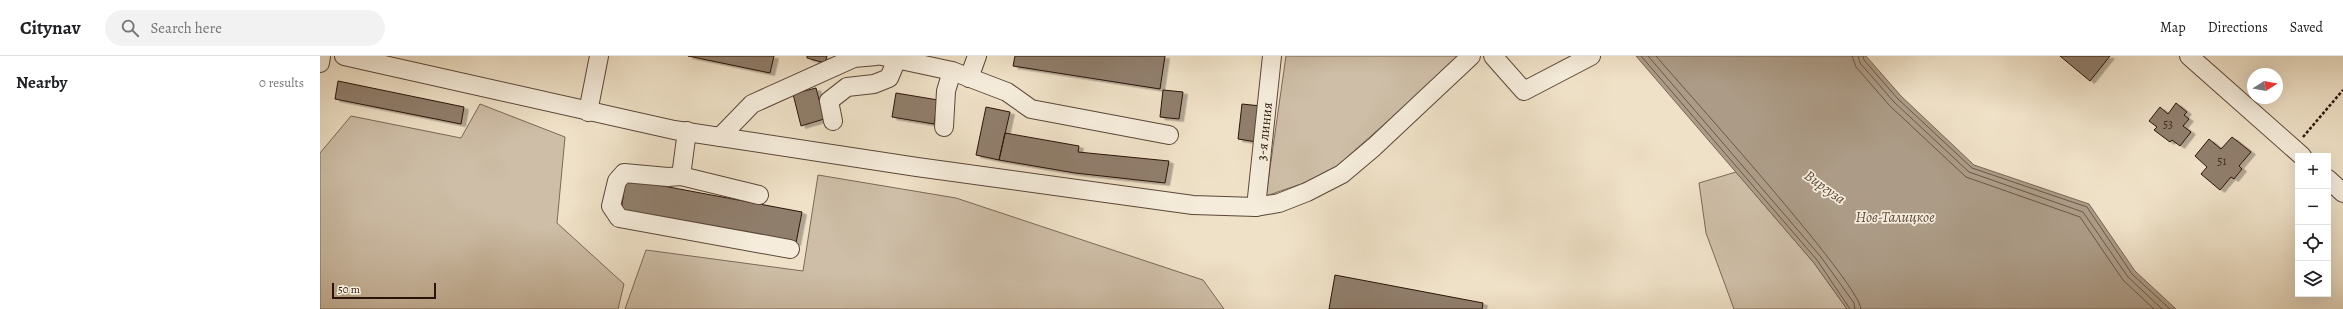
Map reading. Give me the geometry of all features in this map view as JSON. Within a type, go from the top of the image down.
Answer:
[{"type":"street","points":[[320,63],[321,56]]},
{"type":"street","points":[[344,56],[401,62],[588,112],[720,137],[918,167],[1193,205],[1256,207],[1279,203],[1307,192],[1342,174],[1374,147],[1471,56]]},
{"type":"street","points":[[588,112],[599,56]]},
{"type":"street","points":[[720,137],[752,104],[855,57],[876,56]]},
{"type":"street","points":[[970,78],[977,56]]},
{"type":"street","name":"3-я линия","points":[[1256,207],[1272,56]]},
{"type":"street","points":[[1493,56],[1524,91],[1591,56]]},
{"type":"street","points":[[2189,56],[2298,152]]},
{"type":"street","points":[[833,121],[830,100],[847,87],[874,84],[889,78],[890,58],[952,71],[1007,92],[1031,110],[1169,135]]},
{"type":"street","points":[[944,127],[946,91],[952,71]]},
{"type":"street","points":[[681,176],[686,131]]},
{"type":"street","points":[[759,195],[681,176],[668,178],[624,173],[617,181],[611,206],[619,218],[790,249]]},
{"type":"street","points":[[2331,182],[2343,193]]},
{"type":"path","points":[[2298,152],[2343,90]]},
{"type":"shaded area","points":[[1286,56],[1461,56],[1327,175],[1266,196]]},
{"type":"shaded area","points":[[480,104],[565,137],[557,223],[624,284],[618,309],[320,309],[320,153],[351,116],[461,138]]},
{"type":"shaded area","points":[[1736,172],[1814,263],[1847,309],[1734,309],[1706,233],[1699,183]]},
{"type":"shaded area","points":[[818,175],[956,198],[1203,280],[1224,309],[625,309],[646,250],[803,271]]},
{"type":"water","name":"Нов-Талицкое","points":[[1636,56],[1866,56],[1901,96],[1974,165],[2089,204],[2135,271],[2176,309],[1847,309],[1814,263]]},
{"type":"building","points":[[688,56],[774,56],[770,73]]},
{"type":"building","points":[[807,56],[827,56],[825,63],[807,58]]},
{"type":"building","points":[[1015,56],[1165,56],[1160,89],[1013,66]]},
{"type":"building","points":[[2060,56],[2110,56],[2090,81]]},
{"type":"building","points":[[338,81],[464,107],[461,124],[335,99]]},
{"type":"building","points":[[816,88],[824,119],[801,126],[793,94]]},
{"type":"building","points":[[1163,90],[1183,92],[1179,119],[1160,117]]},
{"type":"building","points":[[896,93],[938,100],[934,124],[892,117]]},
{"type":"building","points":[[2176,103],[2187,112],[2184,115],[2189,119],[2183,126],[2191,132],[2180,146],[2172,140],[2170,142],[2154,130],[2157,127],[2149,121],[2160,107],[2168,114]]},
{"type":"building","points":[[1242,104],[1261,106],[1257,142],[1238,139]]},
{"type":"building","points":[[986,107],[1010,112],[999,160],[976,155]]},
{"type":"building","points":[[1005,133],[1079,146],[1078,152],[1169,161],[1165,183],[1075,173],[999,160]]},
{"type":"building","points":[[2232,137],[2251,152],[2239,166],[2242,169],[2234,179],[2231,177],[2220,190],[2201,174],[2207,167],[2195,156],[2209,139],[2221,149]]},
{"type":"building","points":[[626,179],[802,212],[796,243],[621,210]]},
{"type":"building","points":[[1335,275],[1483,303],[1482,309],[1329,309]]},
{"type":"water label","name":"Виргуза","points":[[1825,187]]}]
